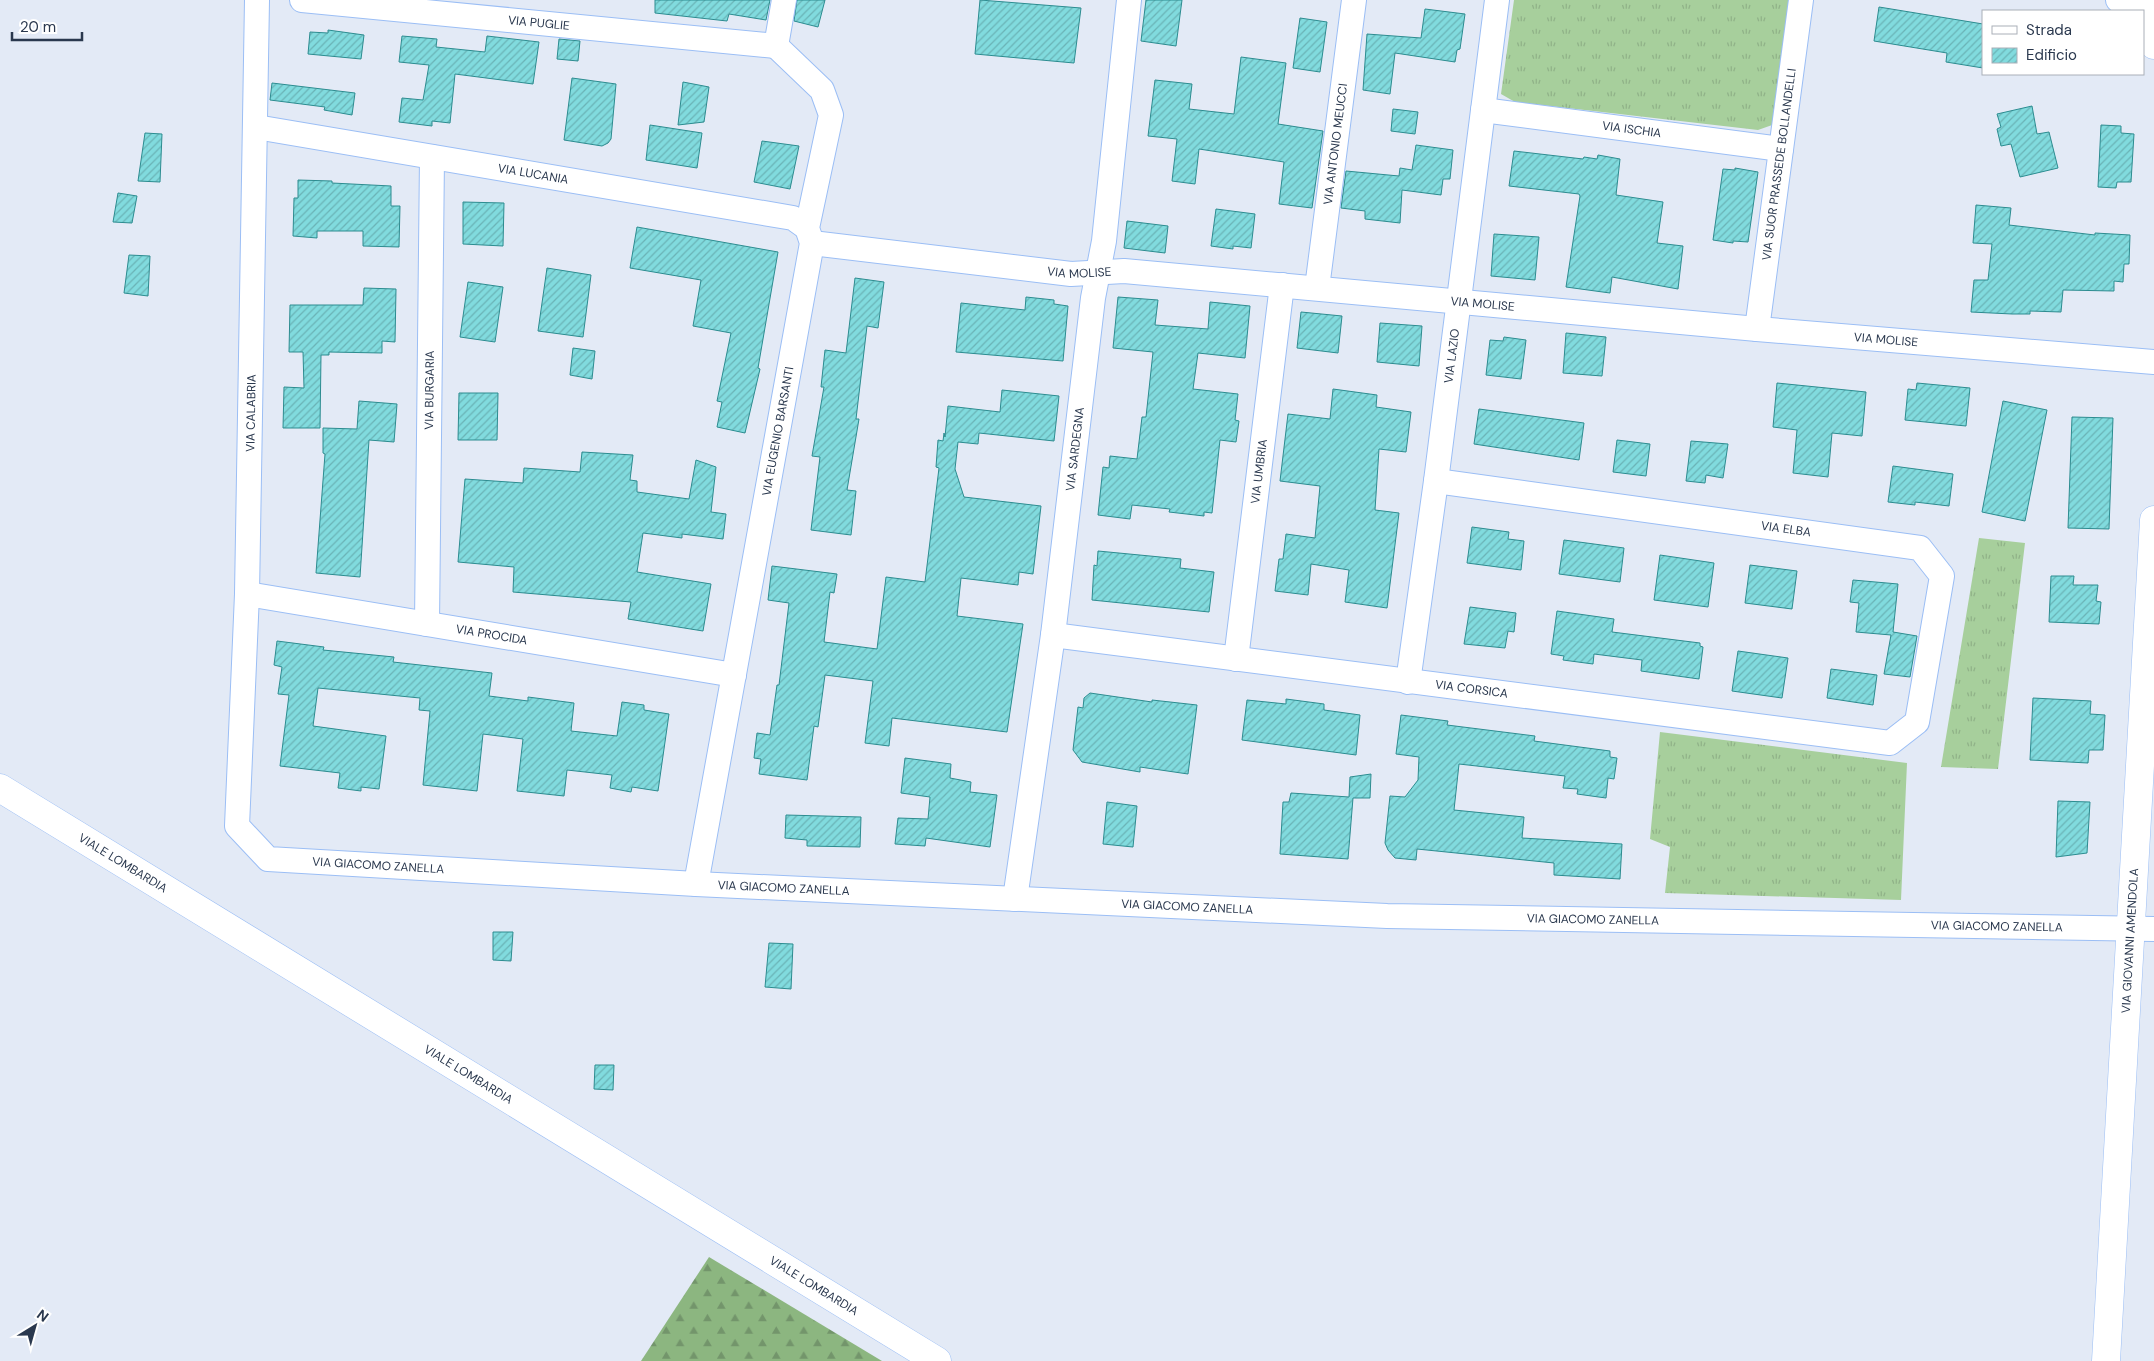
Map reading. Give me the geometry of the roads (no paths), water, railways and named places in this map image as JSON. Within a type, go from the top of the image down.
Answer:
[{"type":"main road","points":[[2144,25],[2149,40],[2154,45]]},
{"type":"main road","name":"VIA GIOVANNI AMENDOLA","points":[[2106,1361],[2142,929],[2154,520]]},
{"type":"main road","name":"VIALE LOMBARDIA","points":[[0,788],[937,1361]]},
{"type":"street","name":"VIA CALABRIA","points":[[237,826],[247,594],[257,0]]},
{"type":"street","name":"VIA PUGLIE","points":[[302,0],[776,46]]},
{"type":"street","points":[[776,46],[784,0]]},
{"type":"street","name":"VIA SARDEGNA","points":[[1015,899],[1053,635],[1098,272],[1105,231],[1130,0]]},
{"type":"street","name":"VIA ANTONIO MEUCCI","points":[[1317,288],[1354,0]]},
{"type":"street","name":"VIA LAZIO","points":[[1408,682],[1436,481],[1497,0]]},
{"type":"street","name":"VIA SUOR PRASSEDE BOLLANDELLI","points":[[1757,329],[1801,0]]},
{"type":"street","name":"VIA EUGENIO BARSANTI","points":[[696,884],[831,115],[822,90],[776,46]]},
{"type":"street","name":"VIA ISCHIA","points":[[1483,110],[1781,150]]},
{"type":"street","name":"VIA LUCANIA","points":[[256,127],[793,218],[810,236]]},
{"type":"street","name":"VIA BURGARIA","points":[[427,624],[432,157]]},
{"type":"street","name":"VIA MOLISE","points":[[810,236],[1071,274],[1124,271],[1757,329],[2154,362]]},
{"type":"street","name":"VIA UMBRIA","points":[[1236,659],[1282,285]]},
{"type":"street","name":"VIA ELBA","points":[[1436,481],[1920,548],[1942,576],[1917,722],[1890,743]]},
{"type":"street","name":"VIA PROCIDA","points":[[247,594],[734,675]]},
{"type":"street","name":"VIA CORSICA","points":[[1053,635],[1890,743]]},
{"type":"street","name":"VIA GIACOMO ZANELLA","points":[[237,826],[268,859],[696,884],[1387,916],[2142,929]]}]
